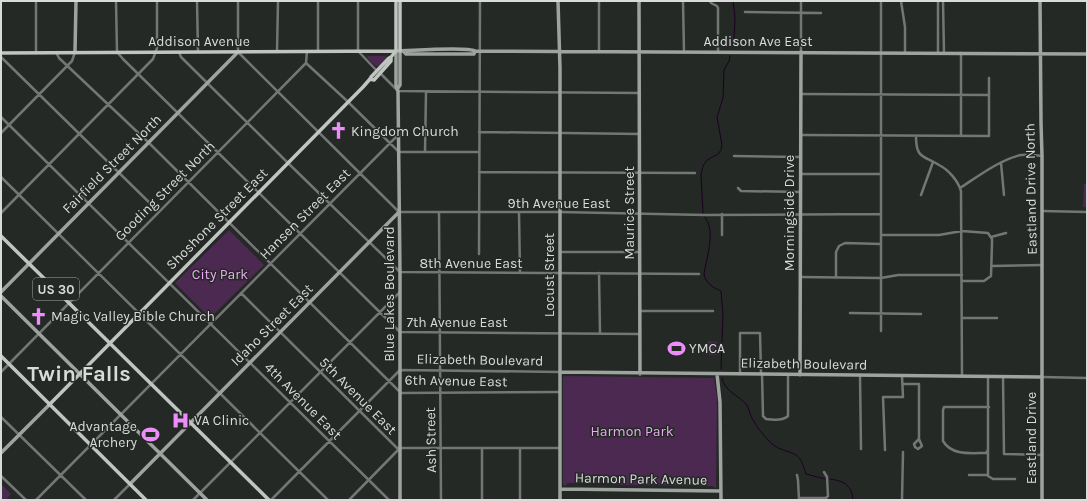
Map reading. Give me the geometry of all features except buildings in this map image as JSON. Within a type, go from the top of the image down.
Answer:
[{"type":"main road","points":[[396,1],[400,51]]},
{"type":"main road","points":[[400,1],[400,51]]},
{"type":"main road","name":"Addison Avenue","points":[[1,53],[400,51]]},
{"type":"main road","name":"Shoshone Street East","points":[[49,405],[370,80],[374,80],[378,72],[392,61],[392,58],[400,51]]},
{"type":"main road","name":"US 30","points":[[1,236],[270,500]]},
{"type":"main road","points":[[1,356],[146,500]]},
{"type":"street","points":[[36,1],[36,52]]},
{"type":"street","points":[[1,133],[72,61],[75,52],[76,1]]},
{"type":"street","points":[[116,1],[117,52]]},
{"type":"street","points":[[1,213],[153,59],[158,48],[157,1]]},
{"type":"street","points":[[197,1],[198,52]]},
{"type":"street","points":[[238,1],[238,52],[399,212]]},
{"type":"street","points":[[278,1],[278,52]]},
{"type":"street","points":[[318,1],[318,51]]},
{"type":"street","points":[[358,1],[358,51],[398,90],[426,92],[640,93]]},
{"type":"street","points":[[479,254],[478,51],[480,1]]},
{"type":"street","name":"Locust Street","points":[[558,1],[560,51],[560,500]]},
{"type":"street","points":[[599,1],[599,52]]},
{"type":"street","name":"Maurice Street","points":[[639,1],[640,374]]},
{"type":"street","points":[[684,1],[684,52]]},
{"type":"street","points":[[710,1],[718,8],[718,52]]},
{"type":"street","points":[[801,1],[801,52]]},
{"type":"street","points":[[881,1],[881,331]]},
{"type":"street","points":[[901,1],[905,27],[905,53]]},
{"type":"street","points":[[938,1],[938,53]]},
{"type":"street","points":[[944,1],[944,53]]},
{"type":"street","name":"Eastland Drive North","points":[[1040,1],[1042,377]]},
{"type":"street","points":[[745,12],[821,13]]},
{"type":"street","points":[[307,51],[306,63],[349,102],[399,152],[479,152]]},
{"type":"street","name":"Addison Ave East","points":[[400,51],[406,54],[474,54],[478,51],[1087,54]]},
{"type":"street","name":"Blue Lakes Boulevard","points":[[400,51],[396,86],[398,90],[399,134],[401,393],[400,500]]},
{"type":"street","name":"6th Avenue East","points":[[56,52],[59,58],[148,142],[401,393],[560,392]]},
{"type":"street","name":"7th Avenue East","points":[[117,52],[400,332],[640,334]]},
{"type":"street","name":"8th Avenue East","points":[[179,52],[182,57],[247,123],[400,272],[698,274]]},
{"type":"street","name":"Fairfield Street North","points":[[1,292],[238,52]]},
{"type":"street","name":"Morningside Drive","points":[[800,375],[801,52]]},
{"type":"street","points":[[961,53],[961,135]]},
{"type":"street","points":[[1,57],[159,212]]},
{"type":"street","name":"Gooding Street North","points":[[1,372],[306,63]]},
{"type":"street","points":[[801,135],[989,136],[989,78]]},
{"type":"street","points":[[425,152],[426,92]]},
{"type":"street","points":[[801,94],[989,95]]},
{"type":"street","name":"4th Avenue East","points":[[1,117],[389,500]]},
{"type":"street","points":[[479,132],[640,134]]},
{"type":"street","name":"Hansen Street East","points":[[36,500],[399,134]]},
{"type":"street","points":[[916,136],[917,149],[919,152],[927,160],[938,164],[948,171],[960,188],[962,202],[962,376]]},
{"type":"street","points":[[960,188],[1001,163],[1021,155],[1042,156]]},
{"type":"street","points":[[734,156],[801,157]]},
{"type":"street","points":[[921,195],[932,162]]},
{"type":"street","points":[[1001,163],[1004,195]]},
{"type":"street","points":[[479,172],[640,172],[695,174]]},
{"type":"street","points":[[801,174],[880,174]]},
{"type":"street","points":[[1,177],[328,500]]},
{"type":"street","points":[[738,188],[741,191],[801,192]]},
{"type":"street","points":[[1042,211],[1087,212]]},
{"type":"street","name":"9th Avenue East","points":[[399,212],[881,214]]},
{"type":"street","name":"Idaho Street East","points":[[130,484],[399,212]]},
{"type":"street","name":"Ash Street","points":[[439,212],[441,500]]},
{"type":"street","points":[[519,212],[520,273]]},
{"type":"street","points":[[722,214],[722,235]]},
{"type":"street","points":[[881,235],[939,235],[962,231],[988,233],[991,237],[991,276],[984,281],[962,281]]},
{"type":"street","points":[[991,237],[1006,233]]},
{"type":"street","points":[[836,278],[836,252],[839,246],[845,243],[881,244]]},
{"type":"street","points":[[560,252],[640,252]]},
{"type":"street","points":[[992,266],[1042,265]]},
{"type":"street","points":[[599,273],[600,333]]},
{"type":"street","points":[[800,277],[881,278],[898,275],[962,275]]},
{"type":"street","points":[[193,500],[400,292]]},
{"type":"street","name":"5th Avenue East","points":[[241,293],[397,448],[560,448]]},
{"type":"street","points":[[1,296],[207,500]]},
{"type":"street","points":[[640,311],[713,312]]},
{"type":"street","points":[[850,313],[921,314]]},
{"type":"street","points":[[962,318],[997,318]]},
{"type":"street","points":[[740,374],[740,334],[750,332],[760,334],[763,416],[766,419],[773,420],[785,419],[788,416],[788,374]]},
{"type":"street","points":[[270,500],[400,370]]},
{"type":"street","name":"Elizabeth Boulevard","points":[[400,370],[640,374],[788,374],[1087,378]]},
{"type":"street","points":[[717,374],[720,402],[720,500]]},
{"type":"street","points":[[860,375],[861,450]]},
{"type":"street","points":[[885,450],[883,397],[903,397],[902,376]]},
{"type":"street","points":[[988,376],[988,475]]},
{"type":"street","points":[[1003,376],[1004,454],[1042,455]]},
{"type":"street","name":"Eastland Drive","points":[[1042,377],[1042,500]]},
{"type":"street","points":[[903,384],[918,384],[919,439]]},
{"type":"street","points":[[1,453],[49,405]]},
{"type":"street","points":[[988,406],[944,407],[943,410],[943,441],[949,448],[957,453],[986,452],[988,450]]},
{"type":"street","points":[[1,417],[86,500]]},
{"type":"street","points":[[349,500],[400,448]]},
{"type":"street","points":[[482,448],[482,500]]},
{"type":"street","points":[[520,448],[520,500]]},
{"type":"street","points":[[902,500],[903,452]]},
{"type":"street","points":[[797,475],[799,499],[826,498],[828,496],[828,477],[824,472]]},
{"type":"street","points":[[969,475],[988,475],[992,479],[1015,480]]},
{"type":"street","points":[[1,476],[26,500]]},
{"type":"street","points":[[114,500],[130,484]]},
{"type":"street","name":"Harmon Park Avenue","points":[[560,489],[720,491]]},
{"type":"green space","points":[[367,56],[385,56],[387,58],[379,66],[376,66],[368,59]]},
{"type":"green space","points":[[1084,184],[1087,184],[1087,207],[1083,207]]},
{"type":"green space","name":"City Park","points":[[229,230],[264,265],[210,318],[175,283]]},
{"type":"green space","points":[[708,341],[717,342],[717,355],[709,355]]},
{"type":"green space","name":"Harmon Park","points":[[563,377],[714,378],[717,398],[716,488],[712,486],[618,485],[615,483],[568,483],[565,486],[563,484]]},
{"type":"green space","points":[[1,484],[11,494],[6,500],[1,500]]},
{"type":"waterway","points":[[733,1],[735,17],[734,40]]},
{"type":"waterway","points":[[703,213],[701,175],[703,166],[707,160],[718,154],[721,150],[722,145],[717,117],[723,98],[724,70],[730,56]]},
{"type":"waterway","points":[[705,217],[709,225],[710,237],[704,274],[708,283],[721,291],[723,314],[721,369]]},
{"type":"waterway","points":[[722,378],[728,390],[746,404],[755,423],[771,443],[777,448],[796,455],[800,459],[806,474],[825,479]]},
{"type":"waterway","points":[[830,479],[839,481],[849,487],[853,500]]},
{"type":"place","name":"Kingdom Church","points":[[338,131]]},
{"type":"place","name":"Magic Valley Bible Church","points":[[38,316]]},
{"type":"place","name":"YMCA","points":[[676,348]]},
{"type":"place","name":"VA Clinic","points":[[181,420]]},
{"type":"place","name":"Advantage Archery","points":[[150,434]]},
{"type":"district","name":"Twin Falls","points":[[79,374]]}]
